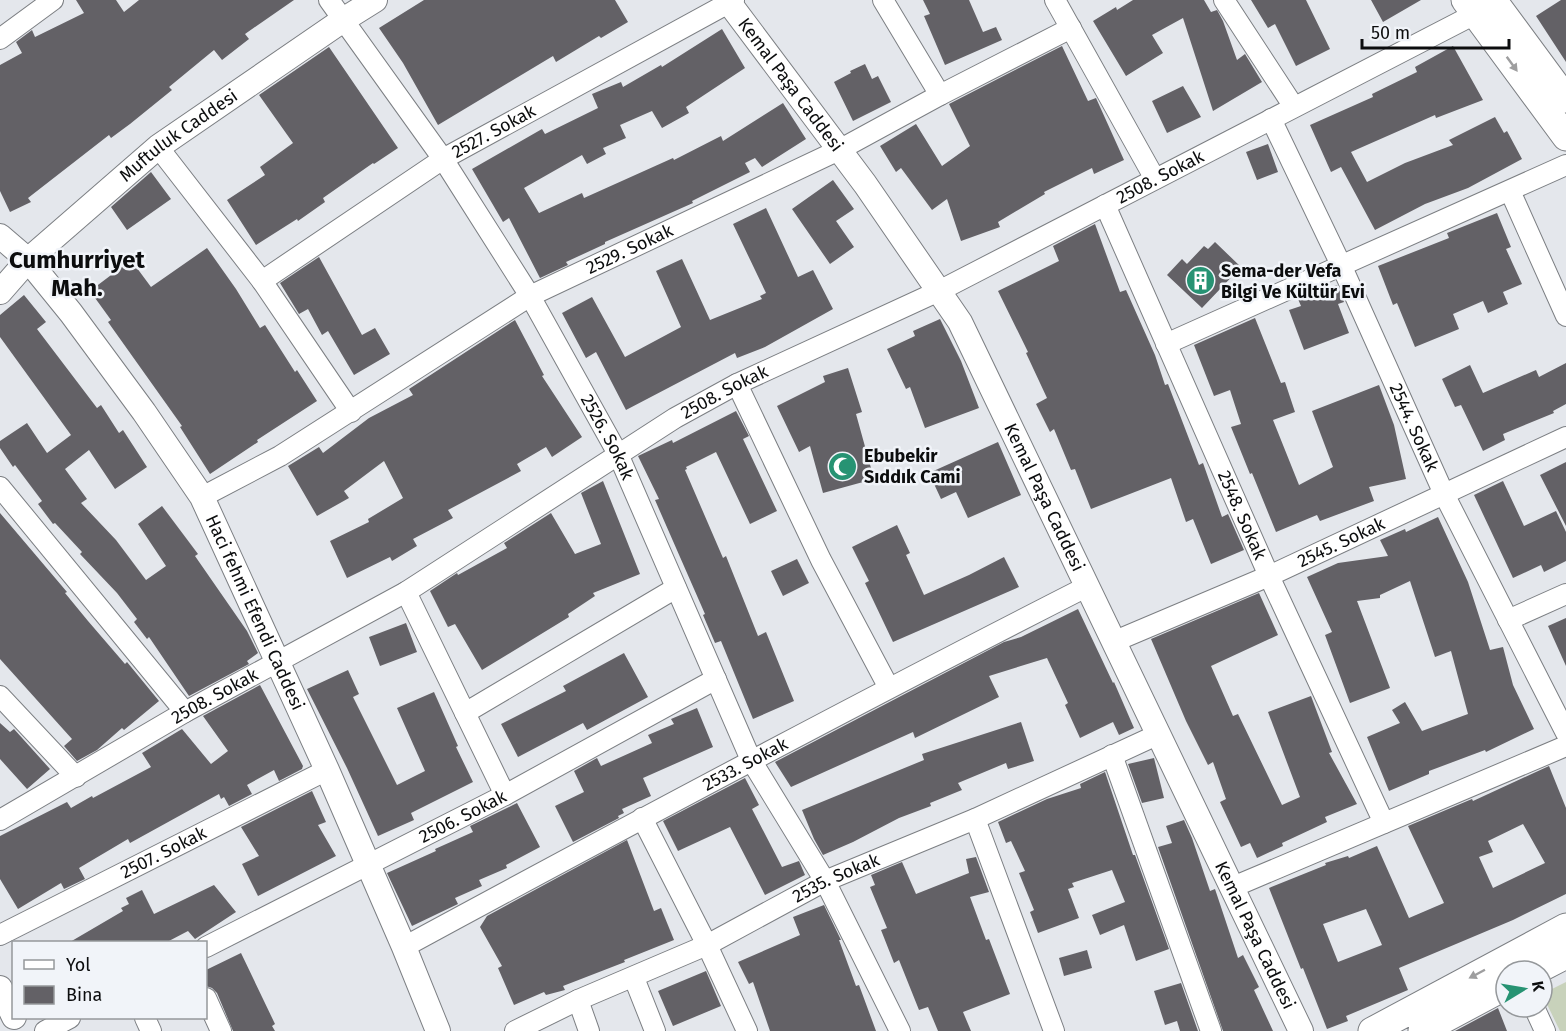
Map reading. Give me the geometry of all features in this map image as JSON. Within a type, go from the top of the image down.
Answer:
[{"type":"main road","points":[[1478,5],[1566,99]]},
{"type":"main road","points":[[1478,5],[1566,137]]},
{"type":"main road","points":[[1372,1031],[1566,927]]},
{"type":"main road","points":[[1422,1031],[1494,992]]},
{"type":"street","points":[[0,39],[53,0]]},
{"type":"street","name":"2526. Sokak","points":[[329,0],[443,159],[530,296],[618,454],[751,760],[825,881],[900,1031]]},
{"type":"street","name":"Muftuluk Caddesi","points":[[0,292],[28,260],[158,147],[375,0]]},
{"type":"street","points":[[883,0],[940,95]]},
{"type":"street","points":[[1055,0],[1155,179]]},
{"type":"street","points":[[1224,0],[1294,107]]},
{"type":"street","name":"Kemal Paşa Caddesi","points":[[730,1],[865,184],[960,322],[1301,1031]]},
{"type":"street","name":"2527. Sokak","points":[[262,281],[443,159],[730,1]]},
{"type":"street","name":"2508. Sokak","points":[[0,820],[185,712],[406,592],[675,418],[737,384],[939,291],[1294,107],[1478,5]]},
{"type":"street","name":"2529. Sokak","points":[[202,497],[280,456],[530,296],[839,150],[1071,28]]},
{"type":"street","name":"2544. Sokak","points":[[1271,119],[1342,267],[1444,494],[1566,733]]},
{"type":"street","points":[[158,147],[262,281],[351,411]]},
{"type":"street","points":[[1166,344],[1566,165]]},
{"type":"street","points":[[1510,191],[1566,316]]},
{"type":"street","name":"2548. Sokak","points":[[1105,205],[1269,576],[1384,823]]},
{"type":"street","name":"Haci fehmi Efendi Caddesi","points":[[0,236],[28,260],[71,313],[144,412],[202,497],[278,660],[404,946],[438,1031]]},
{"type":"street","points":[[737,384],[821,560],[889,688]]},
{"type":"street","name":"2545. Sokak","points":[[1113,642],[1269,576],[1566,437]]},
{"type":"street","points":[[0,487],[185,712]]},
{"type":"street","name":"2533. Sokak","points":[[404,946],[751,760],[1088,586]]},
{"type":"street","points":[[465,713],[676,588]]},
{"type":"street","points":[[406,592],[505,795]]},
{"type":"street","points":[[1508,620],[1566,594]]},
{"type":"street","name":"2506. Sokak","points":[[207,946],[505,795],[716,679]]},
{"type":"street","points":[[0,696],[76,777]]},
{"type":"street","name":"2535. Sokak","points":[[515,1031],[578,1000],[708,945],[825,881],[975,819],[1159,734]]},
{"type":"street","points":[[1233,887],[1566,746]]},
{"type":"street","points":[[1112,756],[1211,1031]]},
{"type":"street","name":"2507. Sokak","points":[[0,935],[327,771]]},
{"type":"street","points":[[642,818],[708,945],[747,1031]]},
{"type":"street","points":[[975,819],[1054,1031]]},
{"type":"street","points":[[634,978],[655,1031]]},
{"type":"street","points":[[0,988],[12,1013]]},
{"type":"street","points":[[207,1000],[221,1031]]},
{"type":"street","points":[[578,1000],[589,1031]]},
{"type":"street","points":[[45,1031],[66,1019]]},
{"type":"green space","points":[[1566,982],[1566,1031],[1560,1031],[1554,1019],[1554,988]]},
{"type":"building","points":[[76,0],[116,0],[124,12],[139,0],[294,0],[245,34],[249,39],[222,60],[214,50],[169,87],[172,90],[130,124],[111,138],[109,135],[28,198],[31,202],[10,212],[0,191],[0,65],[22,53],[16,42],[32,30],[35,37],[84,13]]},
{"type":"building","points":[[424,0],[615,0],[628,22],[601,38],[599,36],[556,62],[553,56],[438,125],[403,63],[379,28]]},
{"type":"building","points":[[923,0],[969,0],[983,32],[996,27],[1002,40],[945,65],[924,16],[930,14]]},
{"type":"building","points":[[1133,0],[1204,0],[1211,12],[1217,10],[1237,60],[1245,54],[1262,82],[1213,111],[1183,18],[1152,35],[1163,53],[1126,76],[1093,21]]},
{"type":"building","points":[[1251,0],[1306,0],[1330,49],[1296,66],[1275,24],[1268,28]]},
{"type":"building","points":[[1371,0],[1421,0],[1383,22]]},
{"type":"building","points":[[1561,0],[1566,0],[1566,62],[1536,16]]},
{"type":"building","points":[[722,29],[745,68],[686,107],[689,113],[662,128],[652,111],[620,125],[626,138],[603,148],[606,154],[587,164],[582,155],[524,188],[539,213],[582,193],[584,198],[673,158],[674,160],[721,136],[723,141],[783,103],[806,139],[762,167],[755,158],[745,163],[750,172],[692,201],[693,203],[605,242],[566,262],[568,265],[540,278],[509,218],[503,222],[472,169],[542,129],[545,134],[598,108],[592,94],[621,82],[623,87],[661,65],[662,67]]},
{"type":"building","points":[[1062,46],[1088,101],[1096,98],[1124,160],[1094,174],[1092,168],[1044,192],[1045,194],[998,222],[1000,227],[961,241],[947,199],[932,210],[901,168],[896,172],[880,146],[916,124],[942,166],[970,146],[949,104]]},
{"type":"building","points":[[1453,46],[1483,100],[1436,118],[1435,115],[1351,152],[1367,182],[1405,163],[1453,145],[1449,140],[1495,117],[1504,133],[1507,131],[1522,159],[1468,188],[1425,204],[1375,230],[1341,167],[1331,172],[1310,125],[1373,97],[1372,94],[1417,72],[1415,67]]},
{"type":"building","points":[[329,47],[398,148],[323,198],[325,202],[298,221],[297,219],[256,245],[227,200],[265,175],[260,167],[293,143],[259,95]]},
{"type":"building","points":[[865,64],[872,79],[878,76],[891,102],[853,121],[834,82]]},
{"type":"building","points":[[1183,86],[1201,117],[1167,133],[1152,101]]},
{"type":"building","points":[[1268,144],[1278,172],[1257,180],[1246,152]]},
{"type":"building","points":[[151,172],[171,199],[127,230],[111,207]]},
{"type":"building","points":[[833,180],[854,209],[836,221],[854,247],[830,264],[792,209]]},
{"type":"building","points":[[766,208],[798,277],[813,270],[833,309],[765,347],[737,358],[735,353],[626,410],[596,352],[586,358],[562,313],[592,297],[625,357],[681,327],[656,271],[682,259],[710,320],[762,299],[760,296],[766,293],[733,224]]},
{"type":"building","points":[[1497,213],[1511,247],[1506,249],[1522,284],[1503,292],[1508,304],[1488,313],[1483,301],[1453,314],[1459,329],[1415,347],[1397,303],[1393,305],[1378,266],[1449,238],[1447,233]]},
{"type":"building","points":[[1095,224],[1120,292],[1126,290],[1155,355],[1165,385],[1168,384],[1199,465],[1203,463],[1222,517],[1228,514],[1244,550],[1211,564],[1193,519],[1186,522],[1171,478],[1091,509],[1075,469],[1071,470],[1054,429],[1050,432],[1036,404],[1047,398],[1026,353],[1028,352],[998,291],[1059,261],[1053,246]]},
{"type":"building","name":"Sema-der Vefa Bilgi Ve Kültür Evi","points":[[1215,242],[1241,267],[1202,308],[1167,275],[1182,259],[1187,264],[1204,246],[1208,249]]},
{"type":"building","points":[[207,248],[260,328],[265,325],[317,401],[210,474],[180,427],[182,426],[108,322],[111,320],[90,291],[131,260],[151,287]]},
{"type":"building","points":[[319,257],[362,335],[375,328],[390,354],[354,375],[328,331],[322,335],[308,309],[299,314],[280,283]]},
{"type":"building","points":[[1337,285],[1344,302],[1338,304],[1349,333],[1304,350],[1289,310],[1301,306],[1298,299]]},
{"type":"building","points":[[24,295],[46,322],[37,329],[97,408],[101,405],[119,433],[123,430],[147,467],[115,489],[89,450],[65,469],[87,499],[81,503],[116,540],[146,580],[166,566],[138,524],[162,506],[198,554],[195,556],[247,631],[258,653],[247,661],[249,664],[189,696],[149,637],[147,639],[134,622],[137,619],[117,593],[80,554],[82,552],[55,523],[53,524],[38,504],[42,501],[0,448],[0,441],[27,423],[47,453],[71,435],[0,337],[0,315]]},
{"type":"building","points":[[1255,318],[1281,383],[1285,382],[1295,412],[1273,420],[1299,485],[1333,467],[1312,411],[1379,385],[1394,425],[1406,479],[1369,487],[1374,501],[1320,521],[1317,515],[1276,532],[1231,427],[1241,424],[1230,390],[1214,396],[1194,345]]},
{"type":"building","points":[[940,319],[961,361],[979,408],[925,428],[910,387],[906,389],[887,349],[915,336],[913,331]]},
{"type":"building","points":[[515,320],[544,375],[542,376],[582,437],[552,457],[546,447],[517,464],[521,471],[448,510],[453,518],[413,539],[417,546],[392,561],[390,557],[347,578],[330,541],[369,522],[368,519],[403,498],[384,461],[344,491],[349,498],[317,516],[288,466],[319,447],[323,453],[369,418],[413,395],[409,389]]},
{"type":"building","points":[[1566,363],[1566,404],[1553,411],[1554,413],[1503,434],[1505,440],[1483,451],[1461,405],[1455,407],[1442,379],[1470,365],[1483,393],[1536,370],[1539,377]]},
{"type":"building","points":[[848,368],[862,412],[856,414],[874,479],[823,493],[810,446],[799,452],[777,406],[825,382],[823,376]]},
{"type":"building","points":[[736,411],[749,436],[743,439],[777,511],[750,524],[716,452],[686,467],[685,470],[723,558],[726,556],[758,636],[766,632],[794,701],[753,719],[721,641],[715,643],[703,615],[705,614],[655,500],[659,499],[638,456],[672,440],[673,443]]},
{"type":"building","points":[[998,442],[1021,495],[968,518],[956,492],[941,499],[929,473]]},
{"type":"building","points":[[1566,462],[1566,526],[1540,475]]},
{"type":"building","points":[[603,481],[640,574],[593,593],[595,596],[568,614],[569,617],[482,670],[455,624],[448,627],[430,591],[457,573],[458,575],[507,548],[504,543],[551,513],[575,554],[601,544],[581,493]]},
{"type":"building","points":[[1503,481],[1524,526],[1556,511],[1566,532],[1566,561],[1544,572],[1541,565],[1513,578],[1474,495]]},
{"type":"building","points":[[0,513],[67,592],[65,593],[88,621],[125,664],[127,662],[159,701],[97,750],[77,761],[64,746],[72,739],[0,659]]},
{"type":"building","points":[[1438,517],[1468,582],[1490,650],[1503,647],[1513,685],[1534,729],[1486,752],[1485,750],[1429,771],[1429,774],[1389,791],[1367,737],[1400,723],[1392,710],[1405,702],[1422,731],[1468,714],[1451,651],[1435,657],[1410,581],[1380,595],[1380,598],[1357,601],[1390,688],[1350,703],[1325,635],[1332,632],[1307,577],[1338,563],[1388,556],[1380,540],[1405,529],[1406,532]]},
{"type":"building","points":[[897,525],[910,553],[906,555],[924,595],[1004,557],[1019,587],[893,642],[865,583],[869,581],[852,547]]},
{"type":"building","points":[[797,559],[809,583],[783,596],[771,571]]},
{"type":"building","points":[[1259,593],[1278,635],[1211,666],[1233,716],[1238,714],[1282,805],[1300,797],[1268,712],[1311,696],[1332,752],[1329,753],[1357,804],[1325,817],[1327,822],[1282,843],[1283,846],[1257,858],[1250,843],[1241,847],[1220,802],[1226,799],[1213,762],[1208,765],[1186,721],[1151,639]]},
{"type":"building","points":[[1078,609],[1134,728],[1119,735],[1113,722],[1080,738],[1065,705],[1068,703],[1047,658],[989,676],[999,697],[915,738],[913,732],[791,787],[775,762],[1004,642],[1021,637]]},
{"type":"building","points":[[1566,618],[1566,666],[1548,626]]},
{"type":"building","points":[[406,623],[417,652],[380,666],[369,637]]},
{"type":"building","points":[[624,653],[648,697],[587,730],[583,723],[518,757],[501,724],[566,691],[563,686]]},
{"type":"building","points":[[348,670],[359,694],[353,697],[397,785],[425,771],[397,708],[434,692],[473,782],[411,813],[414,820],[378,836],[307,689]]},
{"type":"building","points":[[260,685],[303,766],[302,769],[279,781],[274,770],[247,785],[252,794],[229,806],[224,797],[221,799],[219,794],[130,843],[128,839],[79,868],[85,879],[64,889],[61,883],[18,909],[0,879],[0,836],[67,802],[71,808],[92,796],[93,798],[151,767],[142,753],[182,729],[211,764],[228,751],[203,716]]},
{"type":"building","points":[[697,708],[713,747],[643,778],[651,796],[622,809],[624,813],[618,816],[619,818],[573,842],[555,806],[584,792],[574,771],[597,758],[601,766],[652,743],[648,735],[674,724],[671,719]]},
{"type":"building","points":[[1021,722],[1034,761],[1008,769],[1006,763],[958,783],[962,790],[823,855],[802,810],[924,760],[922,754]]},
{"type":"building","points":[[0,723],[10,732],[14,729],[50,769],[27,789],[0,759]]},
{"type":"building","points":[[1154,758],[1164,798],[1142,803],[1128,764]]},
{"type":"building","points":[[1549,766],[1566,808],[1566,894],[1513,920],[1399,968],[1408,990],[1346,1016],[1348,1021],[1327,1029],[1269,888],[1326,865],[1325,863],[1348,856],[1349,858],[1377,846],[1409,918],[1444,903],[1408,826],[1472,799],[1473,801]],"holes":[[[1523,824],[1545,863],[1493,888],[1479,857],[1493,852],[1488,841]],[[1366,909],[1382,945],[1338,962],[1323,924]]]},
{"type":"building","points":[[1105,772],[1133,855],[1135,855],[1169,949],[1136,961],[1124,925],[1100,935],[1092,915],[1125,902],[1112,870],[1072,883],[1074,887],[1068,889],[1079,918],[1038,933],[1030,912],[1034,910],[1019,873],[1025,871],[1011,841],[1006,843],[998,822],[1047,799],[1081,788],[1080,784]]},
{"type":"building","points":[[745,778],[759,805],[752,809],[782,867],[799,861],[805,875],[765,895],[730,827],[678,851],[663,821]]},
{"type":"building","points":[[312,791],[326,822],[318,825],[336,856],[258,896],[242,864],[259,856],[241,827]]},
{"type":"building","points":[[517,803],[540,847],[506,865],[507,868],[479,880],[482,886],[455,898],[458,904],[412,926],[387,873],[473,832],[470,826]]},
{"type":"building","points":[[1184,820],[1210,891],[1215,889],[1238,958],[1243,955],[1259,987],[1254,990],[1273,1031],[1223,1031],[1158,847],[1172,843],[1166,826]]},
{"type":"building","points":[[627,840],[654,911],[661,908],[674,940],[563,986],[565,990],[546,995],[544,992],[514,1005],[498,968],[502,966],[480,927],[487,916]]},
{"type":"building","points":[[976,857],[989,892],[970,897],[1010,994],[963,1012],[971,1031],[938,1031],[928,1007],[919,1010],[899,960],[894,963],[881,930],[887,928],[870,887],[875,885],[871,875],[902,862],[916,894],[969,873],[966,859]]},
{"type":"building","points":[[214,885],[236,912],[195,939],[188,931],[169,941],[72,941],[123,911],[121,908],[129,904],[126,898],[142,890],[154,914]]},
{"type":"building","points":[[824,905],[841,940],[839,940],[856,986],[859,985],[876,1031],[770,1031],[753,982],[749,984],[738,962],[800,935],[793,917]]},
{"type":"building","points":[[1087,950],[1092,968],[1064,976],[1059,958]]},
{"type":"building","points":[[241,953],[275,1024],[272,1026],[275,1031],[233,1031],[217,993],[207,986],[207,970]]},
{"type":"building","points":[[706,971],[721,1006],[673,1026],[658,991]]},
{"type":"building","points":[[1181,983],[1198,1031],[1180,1031],[1177,1021],[1165,1025],[1154,991]]},
{"type":"building","points":[[1494,1010],[1494,1019],[1502,1019],[1507,1031],[1455,1031]]},
{"type":"place","name":"Sema-der Vefa Bilgi Ve Kültür Evi","points":[[1200,281]]},
{"type":"place","name":"Ebubekir Sıddık Cami","points":[[843,466]]},
{"type":"district","name":"Cumhurriyet Mah.","points":[[77,274]]}]
